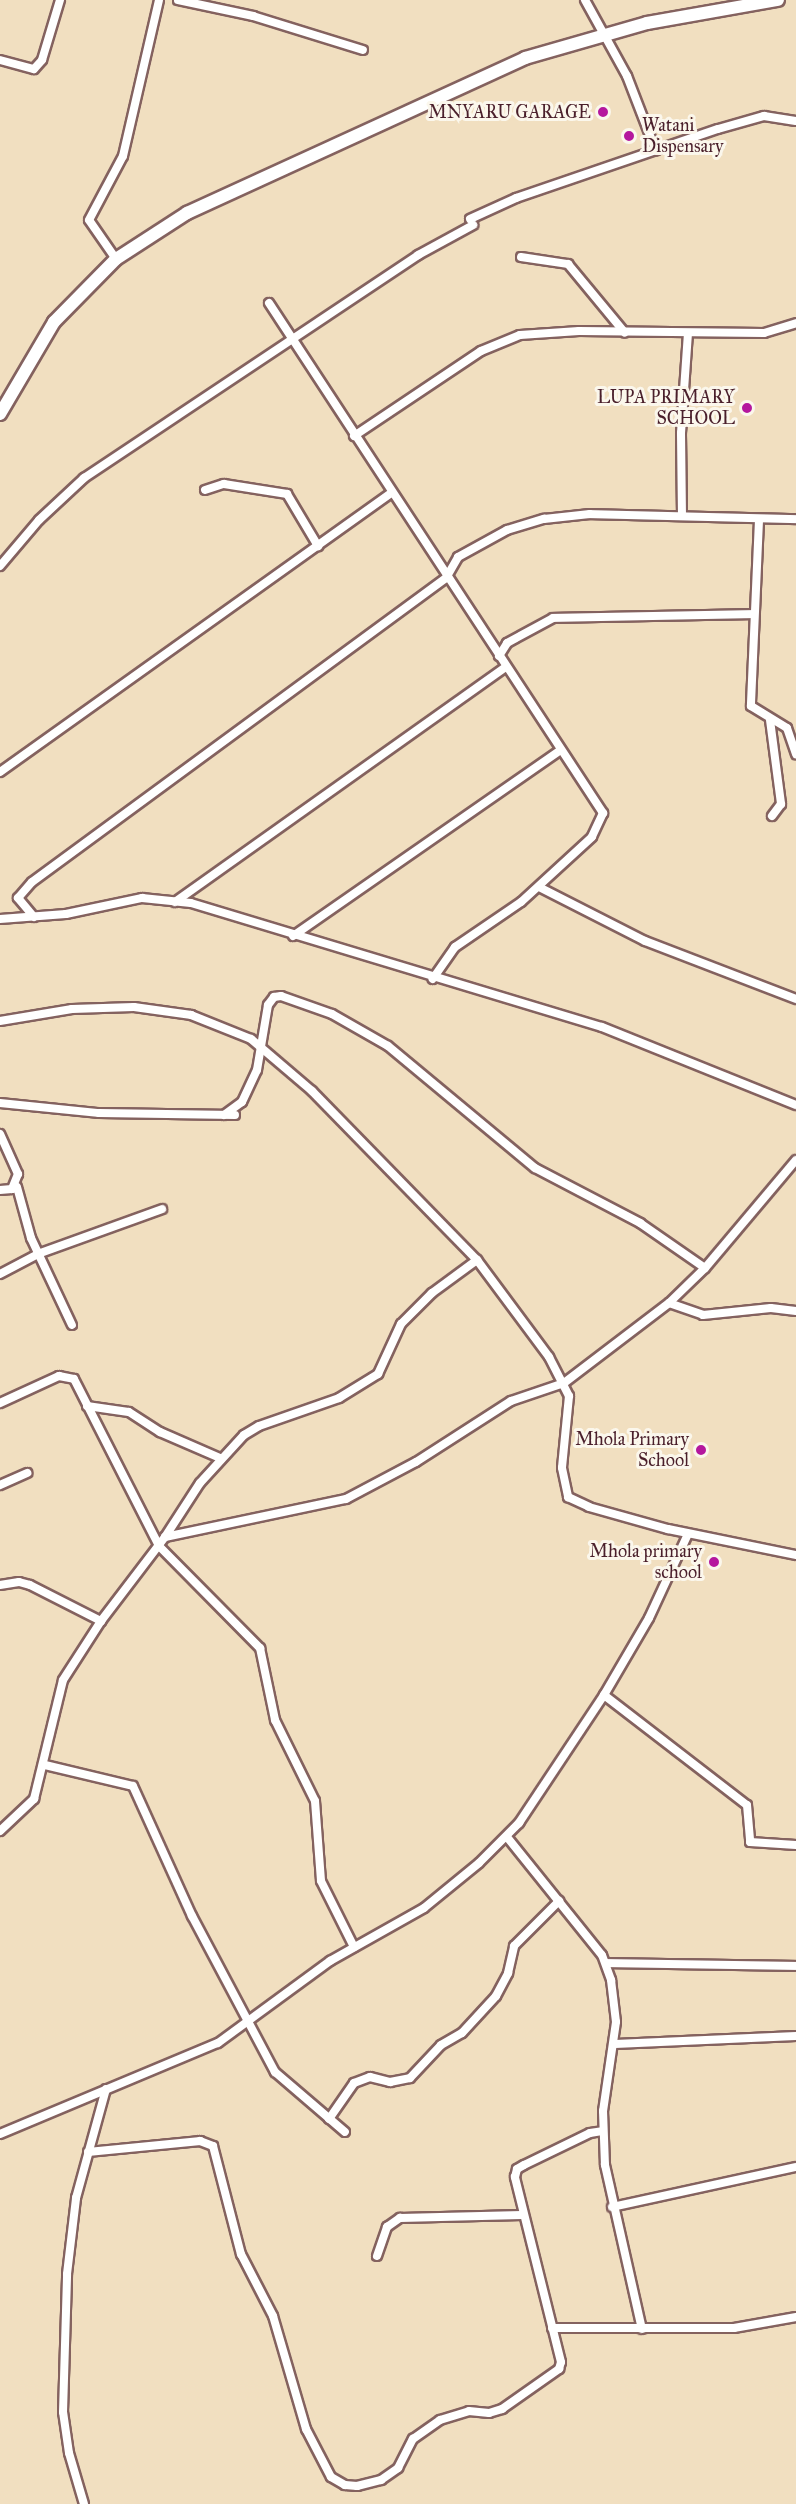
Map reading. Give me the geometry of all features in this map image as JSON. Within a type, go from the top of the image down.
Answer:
[{"type":"main road","points":[[0,414],[54,322],[116,259],[187,213],[525,58],[605,34],[677,16],[778,0]]},
{"type":"street","points":[[0,60],[34,69],[42,60],[60,0]]},
{"type":"street","points":[[116,259],[89,220],[123,156],[159,0]]},
{"type":"street","points":[[178,0],[253,16],[363,50]]},
{"type":"street","points":[[585,0],[627,76],[656,151]]},
{"type":"street","points":[[0,566],[39,520],[84,478],[292,338],[471,222],[516,198],[765,116],[796,121]]},
{"type":"street","points":[[521,257],[568,264],[625,333]]},
{"type":"street","points":[[270,303],[391,494],[603,813],[592,837],[539,887],[455,948],[433,979]]},
{"type":"street","points":[[354,436],[481,351],[520,335],[579,331],[688,334],[779,331],[796,323]]},
{"type":"street","points":[[682,516],[681,433],[688,334]]},
{"type":"street","points":[[205,490],[224,484],[287,494],[318,546]]},
{"type":"street","points":[[0,772],[391,494]]},
{"type":"street","points":[[34,917],[18,898],[32,882],[447,578],[458,557],[524,524],[590,514],[759,520],[796,519]]},
{"type":"street","points":[[759,520],[753,614],[751,706],[770,720],[787,728],[796,754]]},
{"type":"street","points":[[498,656],[507,643],[553,618],[753,614]]},
{"type":"street","points":[[175,902],[506,668]]},
{"type":"street","points":[[770,720],[781,804],[772,816]]},
{"type":"street","points":[[294,936],[561,750]]},
{"type":"street","points":[[539,887],[645,941],[796,999]]},
{"type":"street","points":[[0,919],[66,914],[142,898],[175,902],[602,1027],[796,1105]]},
{"type":"street","points":[[224,1115],[242,1102],[263,1049],[268,1005],[274,997],[282,996],[332,1014],[418,1068],[535,1168],[640,1223],[705,1268]]},
{"type":"street","points":[[0,1021],[72,1009],[134,1007],[191,1015],[242,1033],[312,1091],[477,1260],[564,1383],[570,1404],[562,1468],[568,1497],[589,1507],[688,1534],[796,1555]]},
{"type":"street","points":[[0,1102],[99,1113],[235,1115]]},
{"type":"street","points":[[0,1134],[18,1174],[12,1189]]},
{"type":"street","points":[[165,1537],[346,1499],[416,1462],[511,1401],[564,1383],[669,1303],[705,1268],[796,1160]]},
{"type":"street","points":[[0,1190],[17,1187],[38,1254],[72,1325]]},
{"type":"street","points":[[0,1274],[38,1254],[162,1209]]},
{"type":"street","points":[[0,1831],[34,1799],[45,1765],[63,1680],[101,1621],[159,1546],[220,1458],[256,1427],[339,1398],[378,1374],[401,1324],[432,1293],[477,1260]]},
{"type":"street","points":[[669,1303],[703,1315],[771,1308],[796,1311]]},
{"type":"street","points":[[0,1403],[65,1376],[77,1384],[159,1546],[242,1627],[262,1652],[275,1720],[315,1801],[321,1881],[354,1947]]},
{"type":"street","points":[[87,1406],[129,1412],[160,1432],[220,1458]]},
{"type":"street","points":[[0,1485],[27,1473]]},
{"type":"street","points":[[0,2134],[218,2043],[354,1947],[424,1908],[507,1837],[604,1695],[649,1617],[688,1534]]},
{"type":"street","points":[[0,1585],[18,1582],[30,1585],[101,1621]]},
{"type":"street","points":[[604,1695],[747,1805],[750,1842],[796,1845]]},
{"type":"street","points":[[45,1765],[133,1786],[192,1916],[278,2076],[345,2132]]},
{"type":"street","points":[[507,1837],[560,1901],[606,1963],[614,2000],[615,2044],[602,2131],[612,2207],[642,2329]]},
{"type":"street","points":[[329,2119],[354,2083],[370,2077],[390,2082],[410,2078],[441,2045],[462,2032],[496,1996],[508,1973],[514,1946],[560,1901]]},
{"type":"street","points":[[606,1963],[796,1966]]},
{"type":"street","points":[[615,2044],[796,2036]]},
{"type":"street","points":[[84,2504],[69,2453],[63,2412],[67,2274],[76,2198],[106,2089]]},
{"type":"street","points":[[88,2152],[200,2141],[213,2146],[241,2253],[273,2316],[306,2429],[323,2468],[345,2485],[381,2480],[398,2468],[413,2439],[446,2417],[469,2411],[491,2413],[551,2378],[561,2362],[522,2216],[517,2169],[590,2133],[602,2131]]},
{"type":"street","points":[[612,2207],[796,2167]]},
{"type":"street","points":[[377,2256],[387,2227],[400,2218],[522,2216]]},
{"type":"street","points":[[552,2328],[734,2328],[796,2317]]},
{"type":"place","name":"MNYARU GARAGE","points":[[603,112]]},
{"type":"place","name":"Watani Dispensary","points":[[629,136]]},
{"type":"place","name":"LUPA PRIMARY SCHOOL","points":[[747,408]]},
{"type":"place","name":"Mhola Primary School","points":[[701,1450]]},
{"type":"place","name":"Mhola primary school","points":[[714,1562]]}]
